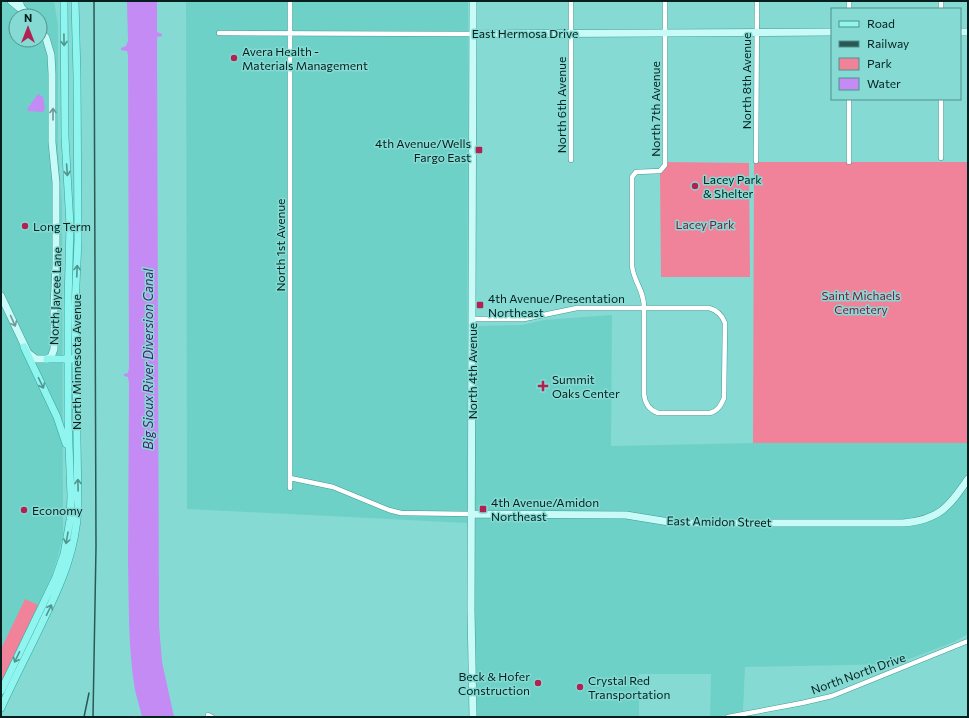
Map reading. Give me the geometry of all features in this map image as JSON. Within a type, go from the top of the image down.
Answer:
[{"type":"main road","points":[[11,1],[20,8]]},
{"type":"main road","name":"North Minnesota Avenue","points":[[1,708],[58,590],[67,568],[77,529],[78,507],[72,359],[70,225],[65,137],[64,1]]},
{"type":"main road","name":"North Minnesota Avenue","points":[[1,691],[56,577],[69,532],[70,470],[68,420],[72,359],[78,168],[75,1]]},
{"type":"main road","name":"North 4th Avenue","points":[[472,1],[473,717]]},
{"type":"main road","name":"East Hermosa Drive","points":[[472,34],[831,32]]},
{"type":"main road","name":"North Jaycee Lane","points":[[1,296],[24,347],[31,356],[34,358],[47,359],[51,357],[54,349],[56,183],[52,142],[52,55],[48,44]]},
{"type":"main road","points":[[24,347],[61,424],[66,442],[70,470]]},
{"type":"main road","points":[[47,359],[72,359]]},
{"type":"main road","name":"East Amidon Street","points":[[472,514],[622,515],[669,522],[690,523],[910,522],[928,518],[943,510],[955,498],[968,480]]},
{"type":"street","name":"North 1st Avenue","points":[[290,1],[290,488]]},
{"type":"street","name":"North 6th Avenue","points":[[571,1],[571,160]]},
{"type":"street","name":"North 7th Avenue","points":[[644,308],[643,294],[633,274],[632,266],[632,177],[634,173],[639,171],[660,171],[664,165],[665,1]]},
{"type":"street","name":"North 8th Avenue","points":[[756,160],[757,1]]},
{"type":"street","name":"East Hermosa Drive","points":[[219,33],[472,34]]},
{"type":"street","points":[[849,100],[849,162]]},
{"type":"street","points":[[941,100],[941,158]]},
{"type":"street","points":[[472,319],[522,319],[577,308],[644,308],[709,308],[717,311],[725,323],[724,398],[721,406],[714,412],[658,413],[648,408],[644,394],[644,308]]},
{"type":"street","name":"East Amidon Street","points":[[290,478],[333,487],[389,510],[402,513],[472,514]]},
{"type":"street","name":"North North Drive","points":[[728,717],[832,696],[968,641]]},
{"type":"shaded area","points":[[1,1],[54,1],[58,25],[58,149],[62,204],[63,535],[52,575],[1,684]]},
{"type":"shaded area","points":[[186,1],[468,1],[467,523],[187,509]]},
{"type":"shaded area","points":[[612,315],[611,446],[753,443],[968,443],[968,634],[954,642],[896,664],[745,667],[743,711],[716,717],[710,717],[711,674],[639,674],[639,717],[475,717],[475,326],[522,325],[544,320]]},
{"type":"green space","name":"Lacey Park","points":[[665,162],[749,163],[750,277],[661,277],[660,171]]},
{"type":"green space","name":"Saint Michaels Cemetery","points":[[754,162],[968,162],[968,443],[753,443]]},
{"type":"green space","points":[[25,599],[38,605],[1,684],[1,649]]},
{"type":"water","name":"Big Sioux River Diversion Canal","points":[[127,1],[157,1],[157,32],[162,34],[162,36],[157,37],[159,625],[162,662],[174,717],[142,717],[135,690],[130,642],[128,562],[129,383],[128,377],[124,376],[124,374],[128,373],[129,368],[128,55],[127,51],[121,50],[121,48],[126,46],[128,41]]},
{"type":"water","points":[[38,94],[43,97],[45,108],[43,112],[28,111],[27,109]]},
{"type":"railway","points":[[93,717],[96,547],[94,1]]},
{"type":"railway","points":[[84,717],[89,693]]},
{"type":"place","name":"Avera Health - Materials Management","points":[[234,58]]},
{"type":"place","name":"4th Avenue/Wells Fargo East","points":[[479,150]]},
{"type":"place","name":"Lacey Park & Shelter","points":[[695,186]]},
{"type":"place","name":"Long Term","points":[[25,226]]},
{"type":"place","name":"4th Avenue/Presentation Northeast","points":[[480,305]]},
{"type":"place","name":"Summit Oaks Center","points":[[543,386]]},
{"type":"place","name":"4th Avenue/Amidon Northeast","points":[[483,509]]},
{"type":"place","name":"Economy","points":[[24,510]]},
{"type":"place","name":"Beck & Hofer Construction","points":[[538,683]]},
{"type":"place","name":"Crystal Red Transportation","points":[[580,687]]}]
